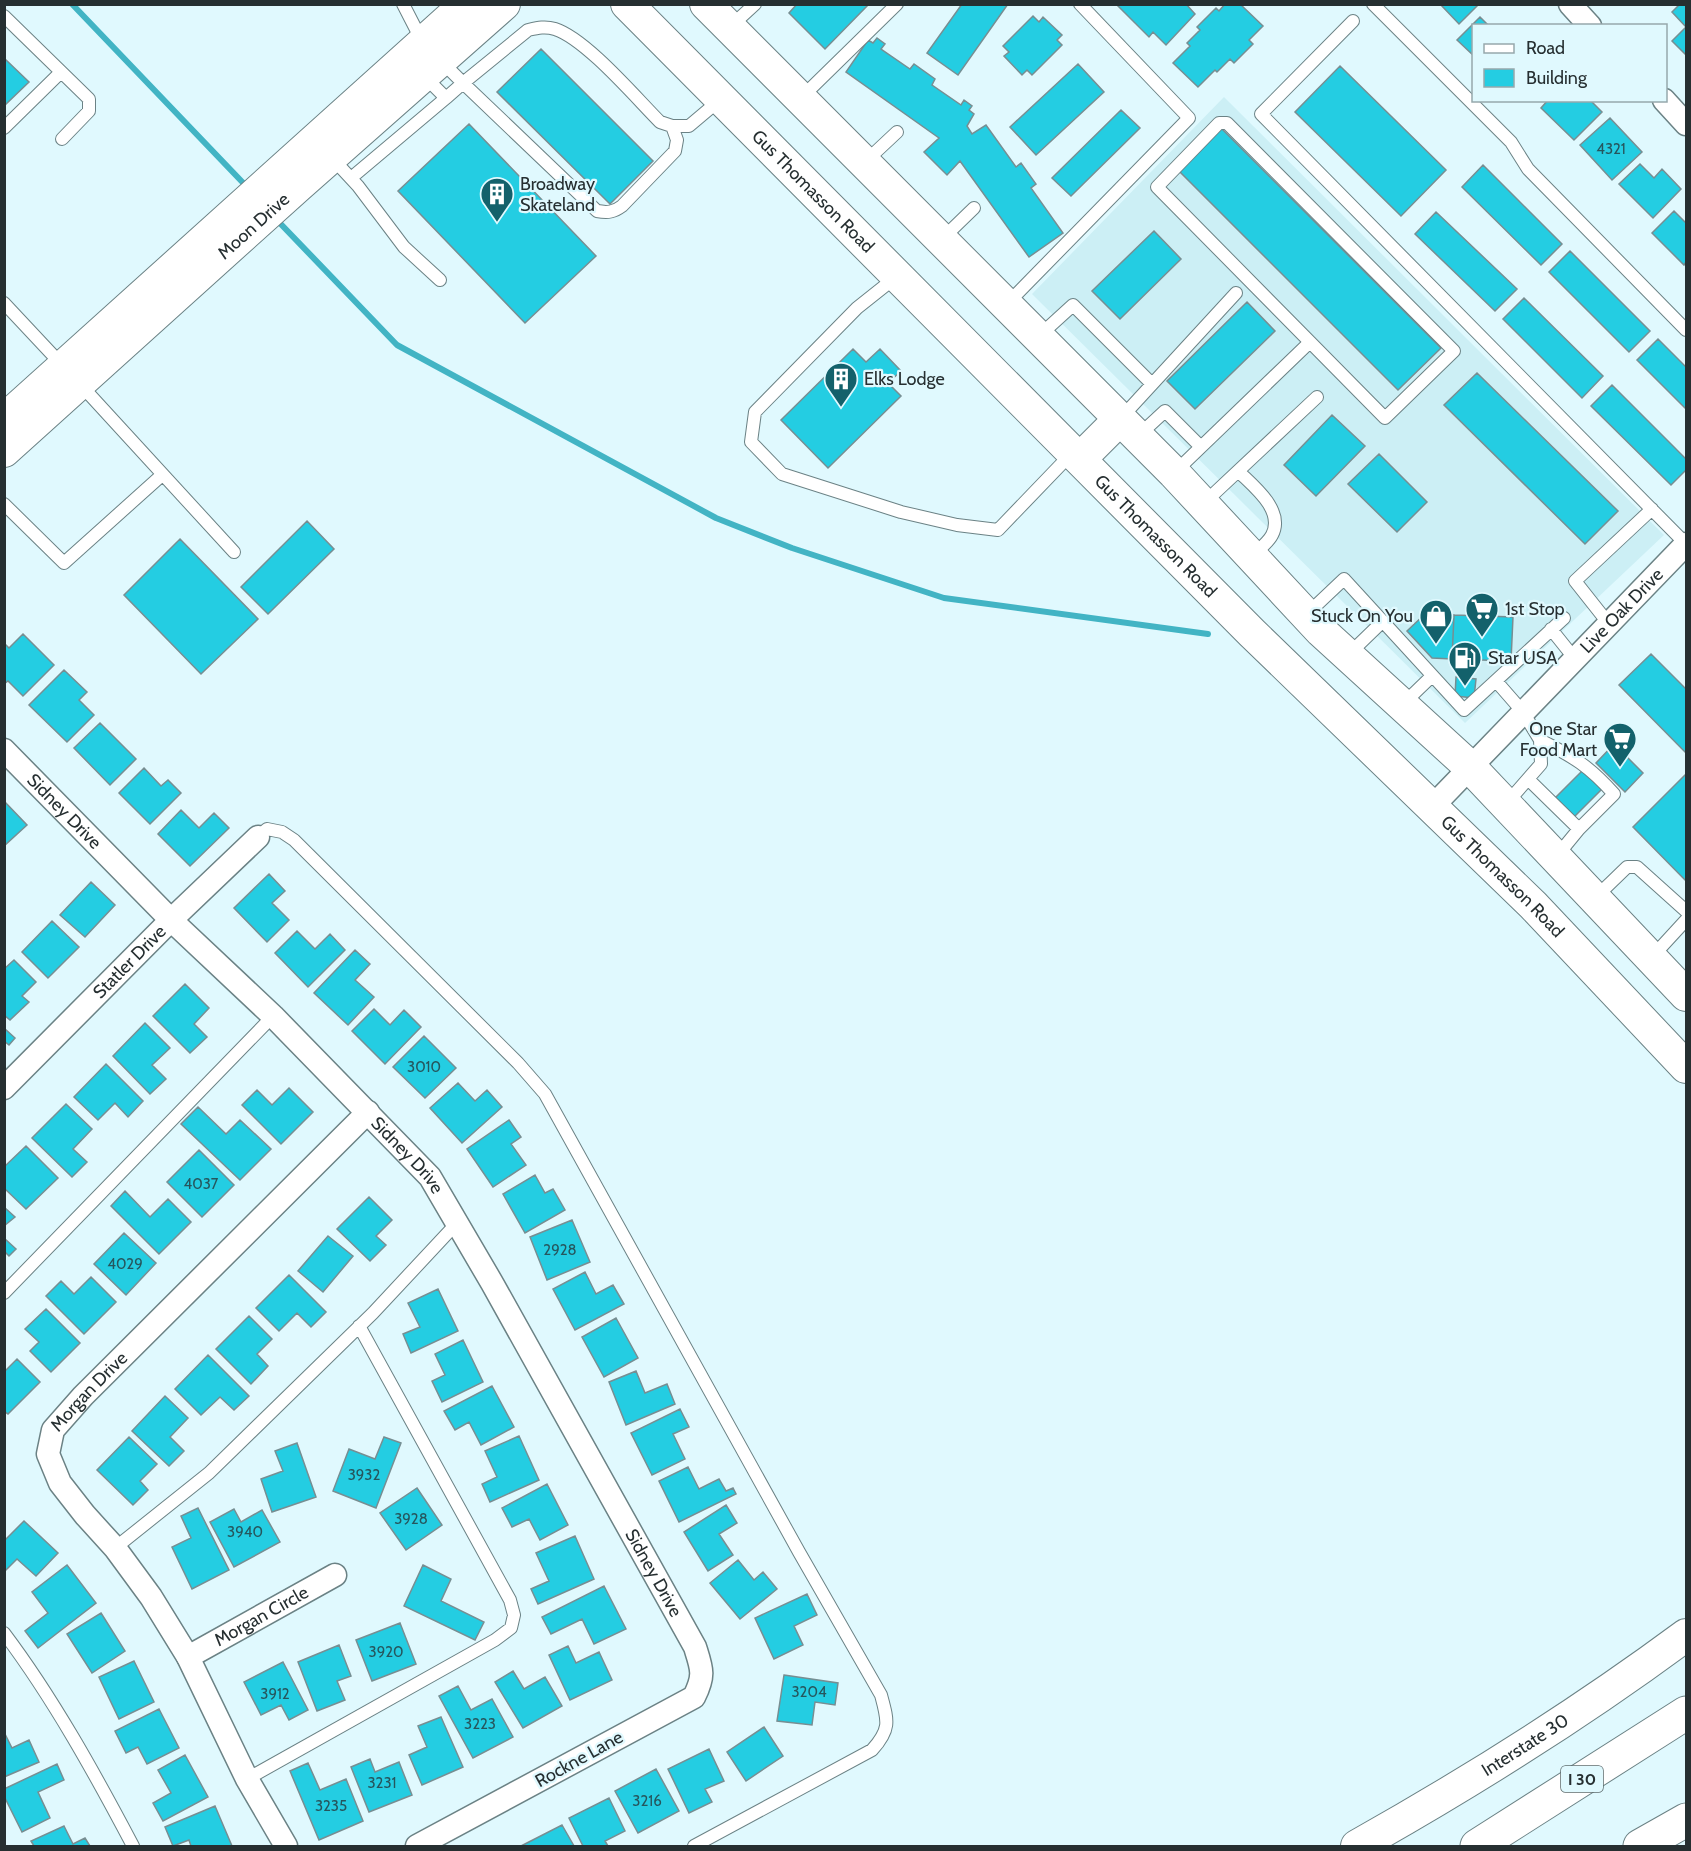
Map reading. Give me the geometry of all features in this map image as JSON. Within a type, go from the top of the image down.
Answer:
[{"type":"highway","name":"I 30","points":[[1478,1846],[1686,1713]]},
{"type":"highway","points":[[1640,1846],[1686,1820]]},
{"type":"main road","name":"Moon Drive","points":[[4,451],[71,375],[246,217],[290,178],[332,158],[423,60],[466,4]]},
{"type":"main road","name":"Moon Drive","points":[[423,60],[504,4]]},
{"type":"main road","name":"Gus Thomasson Road","points":[[627,4],[1252,633],[1533,905],[1680,1053]]},
{"type":"main road","points":[[706,4],[1174,473],[1307,615],[1470,767],[1686,995]]},
{"type":"main road","name":"Moon Drive","points":[[4,420],[71,375]]},
{"type":"main road","points":[[1076,456],[1129,428]]},
{"type":"main road","name":"Interstate 30","points":[[1357,1846],[1408,1818],[1553,1728],[1686,1635]]},
{"type":"street","points":[[1570,4],[1588,24]]},
{"type":"street","points":[[1666,102],[1686,124]]},
{"type":"street","name":"Live Oak Drive","points":[[1432,807],[1686,544]]},
{"type":"street","name":"Sidney Drive","points":[[4,750],[171,920],[273,1016],[430,1177],[695,1647]]},
{"type":"street","name":"Statler Drive","points":[[4,1088],[171,920],[258,837]]},
{"type":"street","name":"Morgan Drive","points":[[286,1846],[247,1779],[188,1657],[151,1597],[115,1548],[60,1484],[48,1454],[53,1430],[83,1396],[368,1112]]},
{"type":"street","name":"Morgan Circle","points":[[188,1657],[335,1575]]},
{"type":"street","name":"Rockne Lane","points":[[417,1846],[694,1697],[701,1683],[701,1669],[695,1647]]},
{"type":"lane","points":[[403,4],[423,60],[446,98]]},
{"type":"lane","points":[[729,27],[755,4]]},
{"type":"lane","points":[[800,99],[897,4]]},
{"type":"lane","points":[[1006,305],[1189,118],[1080,4]]},
{"type":"lane","points":[[1373,4],[1511,142],[1528,169],[1686,330]]},
{"type":"lane","points":[[4,16],[88,99],[89,111],[62,139]]},
{"type":"lane","points":[[1353,21],[1261,114],[1686,544]]},
{"type":"lane","points":[[440,280],[404,247],[332,158],[446,98],[528,30],[541,27],[555,29],[577,40],[660,122],[672,126],[689,126],[721,99]]},
{"type":"lane","points":[[423,60],[463,83],[597,211],[606,213],[622,206],[675,151],[677,141],[672,126]]},
{"type":"lane","points":[[4,128],[61,72]]},
{"type":"lane","points":[[1219,123],[1227,123],[1454,351],[1385,418],[1310,342],[1157,187],[1219,123]]},
{"type":"lane","points":[[864,163],[897,132]]},
{"type":"lane","points":[[941,240],[974,208]]},
{"type":"lane","points":[[897,276],[857,308],[755,412],[751,442],[782,474],[901,512],[957,525],[998,530],[1076,456]]},
{"type":"lane","points":[[1129,428],[1152,384],[1236,292]]},
{"type":"lane","points":[[4,303],[234,552]]},
{"type":"lane","points":[[1038,336],[1073,305],[1152,384]]},
{"type":"lane","points":[[1174,473],[1310,342]]},
{"type":"lane","points":[[1203,504],[1317,397]]},
{"type":"lane","points":[[1129,428],[1165,411],[1201,447]]},
{"type":"lane","points":[[1238,471],[1267,501],[1275,525],[1272,536],[1252,556]]},
{"type":"lane","points":[[4,504],[64,563],[162,475]]},
{"type":"lane","points":[[1609,624],[1575,581],[1652,509]]},
{"type":"lane","points":[[1307,615],[1344,579],[1464,710],[1564,618]]},
{"type":"lane","points":[[1348,655],[1383,621]]},
{"type":"lane","points":[[1551,629],[1575,659]]},
{"type":"lane","points":[[1402,704],[1432,676]]},
{"type":"lane","points":[[1496,681],[1523,712],[1540,740],[1541,764],[1506,804]]},
{"type":"lane","points":[[1540,740],[1573,757],[1595,774],[1614,794],[1579,829],[1556,857]]},
{"type":"lane","points":[[1528,779],[1579,829]]},
{"type":"lane","points":[[258,837],[267,829],[282,832],[294,840],[518,1063],[545,1094],[880,1695],[887,1716],[885,1736],[872,1750],[694,1846]]},
{"type":"lane","points":[[1595,898],[1627,867],[1637,867],[1686,911]]},
{"type":"lane","points":[[1651,958],[1686,920]]},
{"type":"lane","points":[[4,1293],[273,1016]]},
{"type":"lane","points":[[115,1548],[209,1473],[359,1326],[457,1222]]},
{"type":"lane","points":[[247,1779],[495,1640],[512,1628],[514,1615],[510,1600],[359,1326]]},
{"type":"lane","points":[[4,1633],[22,1656],[133,1846]]},
{"type":"shaded area","points":[[1224,97],[1664,535],[1465,723],[1032,294]]},
{"type":"building","points":[[797,4],[869,4],[825,49],[789,13]]},
{"type":"building","points":[[962,4],[1008,4],[958,75],[927,53]]},
{"type":"building","points":[[1116,4],[1186,4],[1195,14],[1166,45],[1153,32],[1149,37]]},
{"type":"building","points":[[1225,4],[1240,4],[1263,26],[1249,40],[1253,44],[1234,63],[1230,59],[1198,87],[1173,63],[1190,46],[1187,43],[1200,30],[1197,27],[1216,8],[1219,11]]},
{"type":"building","points":[[1440,4],[1479,4],[1459,24]]},
{"type":"building","points":[[1680,4],[1686,4],[1686,27],[1672,12]]},
{"type":"building","points":[[1033,16],[1039,22],[1043,17],[1062,35],[1057,40],[1062,45],[1032,75],[1027,70],[1022,75],[1004,56],[1009,52],[1003,46]]},
{"type":"building","points":[[1480,17],[1487,24],[1473,24]]},
{"type":"building","points":[[1472,25],[1472,54],[1457,40]]},
{"type":"building","points":[[1686,27],[1686,55],[1672,41]]},
{"type":"building","points":[[877,38],[885,44],[881,49],[910,69],[914,64],[935,79],[932,85],[961,105],[964,100],[972,106],[969,110],[974,114],[967,126],[972,134],[986,125],[1016,167],[1021,163],[1036,184],[1031,188],[1063,233],[1029,257],[960,161],[947,175],[924,152],[939,138],[846,72],[868,40],[873,43]]},
{"type":"building","points":[[541,49],[653,161],[610,204],[497,92]]},
{"type":"building","points":[[4,58],[29,82],[4,106]]},
{"type":"building","points":[[1078,64],[1104,92],[1036,155],[1010,127]]},
{"type":"building","points":[[1340,66],[1446,170],[1401,216],[1295,112]]},
{"type":"building","points":[[1546,102],[1592,102],[1602,112],[1574,140],[1541,108]]},
{"type":"building","points":[[1121,110],[1140,128],[1071,196],[1052,178]]},
{"type":"building","points":[[1610,118],[1642,152],[1612,180],[1580,145]]},
{"type":"building","name":"Broadway Skateland","points":[[469,124],[596,256],[525,323],[398,191]]},
{"type":"building","points":[[1221,128],[1441,348],[1398,390],[1178,170]]},
{"type":"building","points":[[1640,164],[1654,178],[1662,169],[1681,189],[1653,218],[1619,184]]},
{"type":"building","points":[[1483,165],[1562,244],[1541,265],[1462,187]]},
{"type":"building","points":[[1674,211],[1686,223],[1686,262],[1684,265],[1652,233]]},
{"type":"building","points":[[1436,212],[1517,289],[1495,311],[1415,234]]},
{"type":"building","points":[[1154,231],[1181,259],[1120,319],[1092,291]]},
{"type":"building","points":[[1570,251],[1650,331],[1629,352],[1549,272]]},
{"type":"building","points":[[1524,298],[1603,376],[1582,398],[1503,319]]},
{"type":"building","points":[[1247,302],[1275,331],[1195,409],[1167,381]]},
{"type":"building","points":[[1658,339],[1686,367],[1686,409],[1637,360]]},
{"type":"building","name":"Elks Lodge","points":[[853,349],[866,362],[880,349],[901,371],[888,383],[901,396],[828,468],[781,420]]},
{"type":"building","points":[[1477,373],[1618,511],[1585,544],[1444,405]]},
{"type":"building","points":[[1612,385],[1686,459],[1686,470],[1671,485],[1591,406]]},
{"type":"building","points":[[1332,415],[1365,446],[1316,496],[1284,465]]},
{"type":"building","points":[[1379,454],[1427,502],[1397,532],[1348,484]]},
{"type":"building","points":[[307,521],[334,549],[268,614],[241,587]]},
{"type":"building","points":[[180,539],[258,619],[201,674],[124,595]]},
{"type":"building","name":"Stuck On You","points":[[1425,614],[1454,615],[1452,659],[1432,658],[1407,631]]},
{"type":"building","name":"1st Stop","points":[[1454,615],[1513,617],[1511,661],[1452,659]]},
{"type":"building","points":[[23,634],[54,665],[23,696],[8,681],[4,684],[4,643],[9,648]]},
{"type":"building","points":[[1651,654],[1686,689],[1686,753],[1619,685]]},
{"type":"building","points":[[64,670],[87,692],[79,700],[94,715],[67,742],[29,705]]},
{"type":"building","name":"Star USA","points":[[1456,677],[1476,679],[1474,698],[1455,696]]},
{"type":"building","points":[[100,723],[136,759],[110,785],[74,748]]},
{"type":"building","name":"One Star Food Mart","points":[[1614,744],[1643,773],[1625,792],[1596,763]]},
{"type":"building","points":[[144,768],[161,786],[168,780],[181,793],[150,824],[119,793]]},
{"type":"building","points":[[1584,769],[1603,788],[1574,817],[1555,798]]},
{"type":"building","points":[[1686,774],[1686,881],[1633,827]]},
{"type":"building","points":[[4,801],[27,825],[4,846]]},
{"type":"building","points":[[181,810],[199,828],[214,813],[229,828],[190,866],[158,834]]},
{"type":"building","points":[[269,874],[285,891],[272,903],[289,920],[267,942],[234,908]]},
{"type":"building","points":[[91,882],[115,905],[85,937],[60,915]]},
{"type":"building","points":[[52,921],[79,947],[48,978],[22,952]]},
{"type":"building","points":[[297,931],[315,949],[330,934],[345,950],[308,987],[275,953]]},
{"type":"building","points":[[355,950],[370,964],[355,980],[374,997],[348,1025],[314,993]]},
{"type":"building","points":[[14,960],[36,982],[22,996],[29,1002],[10,1020],[4,1015],[4,969]]},
{"type":"building","points":[[185,984],[209,1008],[194,1024],[207,1037],[190,1053],[153,1016]]},
{"type":"building","points":[[374,1009],[390,1025],[404,1010],[421,1027],[385,1064],[352,1031]]},
{"type":"building","points":[[145,1023],[170,1048],[152,1065],[166,1079],[150,1094],[113,1056]]},
{"type":"building","points":[[4,1028],[15,1038],[9,1045],[4,1041]]},
{"type":"building","points":[[424,1036],[456,1068],[425,1098],[393,1067]]},
{"type":"building","points":[[106,1064],[143,1101],[128,1117],[115,1103],[98,1120],[74,1097]]},
{"type":"building","points":[[458,1083],[475,1101],[487,1090],[502,1107],[462,1143],[430,1108]]},
{"type":"building","points":[[289,1088],[313,1112],[281,1144],[242,1105],[257,1090],[272,1105]]},
{"type":"building","points":[[66,1104],[92,1129],[73,1149],[87,1162],[72,1177],[32,1138]]},
{"type":"building","points":[[198,1107],[226,1134],[240,1120],[271,1149],[240,1180],[181,1124]]},
{"type":"building","points":[[509,1120],[521,1137],[511,1144],[526,1165],[493,1187],[467,1149]]},
{"type":"building","points":[[26,1146],[58,1178],[26,1209],[4,1188],[4,1167]]},
{"type":"building","points":[[199,1150],[234,1185],[202,1217],[167,1182]]},
{"type":"building","points":[[535,1175],[545,1193],[553,1189],[565,1210],[525,1233],[503,1194]]},
{"type":"building","points":[[125,1191],[150,1217],[168,1199],[191,1222],[159,1254],[111,1206]]},
{"type":"building","points":[[369,1197],[392,1220],[376,1236],[386,1245],[370,1261],[337,1229]]},
{"type":"building","points":[[4,1207],[15,1217],[4,1226]]},
{"type":"building","points":[[572,1220],[590,1262],[547,1280],[530,1237]]},
{"type":"building","points":[[124,1233],[156,1263],[126,1295],[94,1264]]},
{"type":"building","points":[[328,1236],[353,1256],[323,1292],[298,1271]]},
{"type":"building","points":[[4,1238],[16,1249],[9,1256],[4,1251]]},
{"type":"building","points":[[585,1272],[596,1294],[613,1285],[624,1304],[575,1330],[553,1289]]},
{"type":"building","points":[[289,1275],[326,1312],[311,1327],[297,1313],[279,1331],[256,1308]]},
{"type":"building","points":[[91,1277],[116,1302],[84,1334],[46,1296],[61,1281],[74,1294]]},
{"type":"building","points":[[438,1289],[458,1331],[411,1353],[403,1334],[420,1327],[408,1303]]},
{"type":"building","points":[[46,1309],[80,1343],[51,1372],[30,1351],[39,1342],[25,1329]]},
{"type":"building","points":[[249,1316],[272,1339],[257,1354],[268,1366],[251,1384],[216,1349]]},
{"type":"building","points":[[616,1318],[638,1358],[604,1377],[582,1337]]},
{"type":"building","points":[[463,1340],[483,1382],[442,1402],[432,1381],[445,1375],[435,1354]]},
{"type":"building","points":[[208,1355],[249,1396],[234,1410],[220,1397],[201,1415],[175,1389]]},
{"type":"building","points":[[17,1359],[40,1382],[8,1414],[4,1411],[4,1372]]},
{"type":"building","points":[[636,1371],[645,1393],[667,1384],[675,1404],[626,1425],[609,1382]]},
{"type":"building","points":[[492,1386],[514,1427],[481,1445],[469,1422],[455,1430],[444,1411]]},
{"type":"building","points":[[165,1396],[188,1418],[170,1437],[184,1451],[169,1466],[132,1431]]},
{"type":"building","points":[[680,1409],[689,1427],[673,1434],[685,1459],[652,1475],[631,1433]]},
{"type":"building","points":[[519,1436],[539,1480],[490,1502],[482,1484],[497,1477],[485,1451]]},
{"type":"building","points":[[129,1437],[157,1464],[140,1481],[148,1490],[133,1505],[97,1470]]},
{"type":"building","points":[[384,1437],[401,1443],[376,1508],[333,1491],[349,1449],[375,1459]]},
{"type":"building","points":[[297,1443],[316,1497],[272,1512],[261,1479],[283,1471],[275,1451]]},
{"type":"building","points":[[688,1467],[699,1489],[719,1479],[726,1491],[733,1488],[736,1494],[679,1522],[659,1481]]},
{"type":"building","points":[[547,1484],[568,1525],[540,1540],[529,1519],[512,1527],[502,1508]]},
{"type":"building","points":[[417,1488],[442,1525],[406,1550],[380,1513]]},
{"type":"building","points":[[726,1505],[737,1523],[719,1534],[733,1555],[708,1571],[684,1532]]},
{"type":"building","points":[[198,1508],[229,1570],[192,1589],[172,1547],[191,1538],[181,1516]]},
{"type":"building","points":[[234,1509],[241,1522],[262,1510],[280,1542],[234,1567],[210,1522]]},
{"type":"building","points":[[24,1521],[58,1553],[36,1576],[17,1559],[4,1572],[4,1541]]},
{"type":"building","points":[[575,1536],[594,1579],[538,1604],[531,1589],[549,1581],[536,1553]]},
{"type":"building","points":[[738,1560],[754,1580],[763,1572],[777,1589],[740,1619],[710,1583]]},
{"type":"building","points":[[67,1565],[96,1603],[38,1648],[25,1631],[48,1613],[32,1592]]},
{"type":"building","points":[[423,1565],[451,1579],[441,1601],[484,1622],[475,1640],[404,1606]]},
{"type":"building","points":[[604,1586],[626,1629],[594,1644],[582,1619],[551,1634],[542,1617]]},
{"type":"building","points":[[807,1594],[817,1615],[794,1626],[803,1645],[774,1659],[755,1618]]},
{"type":"building","points":[[101,1613],[125,1651],[92,1673],[67,1634]]},
{"type":"building","points":[[400,1623],[416,1664],[372,1681],[356,1640]]},
{"type":"building","points":[[339,1645],[351,1676],[337,1681],[345,1700],[317,1711],[298,1662]]},
{"type":"building","points":[[568,1646],[576,1663],[599,1652],[612,1680],[570,1700],[549,1655]]},
{"type":"building","points":[[134,1661],[154,1702],[119,1719],[99,1677]]},
{"type":"building","points":[[283,1662],[308,1710],[289,1720],[281,1705],[261,1715],[244,1682]]},
{"type":"building","points":[[513,1671],[524,1689],[545,1677],[562,1706],[523,1728],[495,1682]]},
{"type":"building","points":[[784,1675],[838,1683],[835,1705],[815,1702],[812,1725],[777,1721]]},
{"type":"building","points":[[458,1686],[471,1710],[492,1699],[513,1737],[473,1758],[439,1696]]},
{"type":"building","points":[[159,1709],[179,1748],[147,1764],[138,1747],[126,1753],[115,1731]]},
{"type":"building","points":[[441,1717],[463,1767],[422,1785],[409,1755],[427,1747],[418,1726]]},
{"type":"building","points":[[764,1727],[783,1756],[746,1781],[727,1752]]},
{"type":"building","points":[[4,1732],[12,1748],[29,1740],[39,1762],[4,1777]]},
{"type":"building","points":[[709,1749],[724,1781],[705,1789],[712,1802],[689,1813],[668,1769]]},
{"type":"building","points":[[185,1755],[208,1797],[163,1821],[153,1803],[171,1793],[158,1770]]},
{"type":"building","points":[[370,1759],[375,1772],[399,1762],[412,1795],[369,1812],[351,1767]]},
{"type":"building","points":[[308,1763],[320,1790],[346,1779],[363,1821],[319,1840],[290,1771]]},
{"type":"building","points":[[57,1764],[64,1780],[38,1792],[50,1818],[22,1832],[4,1796],[4,1789]]},
{"type":"building","points":[[656,1769],[679,1811],[638,1833],[615,1791]]},
{"type":"building","points":[[609,1798],[625,1831],[605,1841],[608,1846],[583,1846],[569,1818]]},
{"type":"building","points":[[215,1806],[232,1846],[191,1846],[189,1840],[173,1846],[165,1827]]},
{"type":"building","points":[[562,1825],[574,1846],[521,1846]]},
{"type":"building","points":[[64,1826],[73,1844],[85,1838],[90,1846],[34,1846],[31,1841]]},
{"type":"waterway","points":[[72,4],[248,188]]},
{"type":"waterway","points":[[275,218],[397,345],[716,518],[792,548],[944,598],[1208,634]]},
{"type":"place","name":"Broadway Skateland","points":[[497,223]]},
{"type":"place","name":"Elks Lodge","points":[[841,408]]},
{"type":"place","name":"1st Stop","points":[[1482,638]]},
{"type":"place","name":"Stuck On You","points":[[1436,645]]},
{"type":"place","name":"Star USA","points":[[1465,687]]},
{"type":"place","name":"One Star Food Mart","points":[[1620,768]]}]
